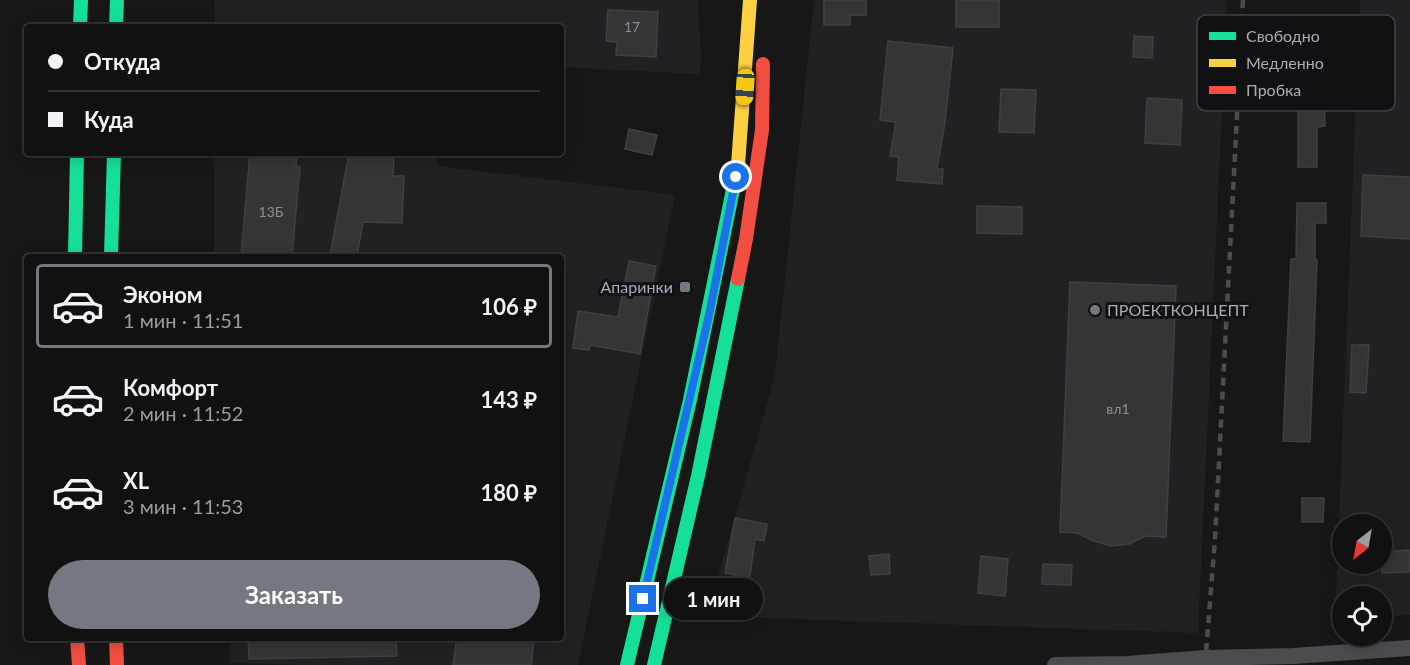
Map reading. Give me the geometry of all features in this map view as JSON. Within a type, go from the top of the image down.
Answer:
[{"type":"main road","points":[[80,24],[81,0]]},
{"type":"main road","points":[[116,24],[117,0]]},
{"type":"main road","points":[[627,665],[692,389],[740,154],[750,0]]},
{"type":"main road","points":[[654,665],[698,476],[747,239],[762,130],[763,47]]},
{"type":"main road","points":[[75,254],[77,156]]},
{"type":"main road","points":[[111,254],[114,156]]},
{"type":"main road","points":[[77,641],[79,665]]},
{"type":"main road","points":[[116,641],[117,665]]},
{"type":"street","points":[[1055,665],[1127,664],[1205,658],[1293,661],[1410,648]]},
{"type":"shaded area","points":[[215,0],[698,0],[701,62],[699,74],[564,67],[564,24],[215,24]]},
{"type":"shaded area","points":[[814,0],[1227,0],[1226,15],[1197,15],[1197,111],[1222,111],[1198,633],[707,616],[775,375]]},
{"type":"shaded area","points":[[1360,0],[1410,0],[1410,615],[1392,616],[1392,586],[1336,586],[1337,574],[1392,574],[1392,514],[1339,514],[1356,111],[1395,111],[1395,15],[1359,15]]},
{"type":"shaded area","points":[[214,156],[437,156],[438,166],[675,195],[578,665],[229,663],[230,641],[564,641],[564,254],[214,254]]},
{"type":"building","points":[[824,0],[866,0],[866,15],[850,15],[850,25],[824,25]]},
{"type":"building","points":[[956,0],[999,0],[999,27],[956,27]]},
{"type":"building","points":[[608,10],[658,12],[656,57],[616,55],[617,42],[606,41]]},
{"type":"building","points":[[1134,36],[1153,37],[1152,58],[1133,57]]},
{"type":"building","points":[[888,41],[953,48],[937,169],[943,169],[942,184],[897,180],[899,157],[890,156],[896,122],[880,120]]},
{"type":"building","points":[[1001,89],[1036,90],[1034,133],[999,132]]},
{"type":"building","points":[[1147,98],[1182,100],[1180,145],[1145,143]]},
{"type":"building","points":[[1298,111],[1325,111],[1325,126],[1317,127],[1317,167],[1298,167]]},
{"type":"building","points":[[629,129],[657,135],[652,155],[625,149]]},
{"type":"building","points":[[250,156],[297,156],[296,166],[300,167],[292,254],[241,254]]},
{"type":"building","points":[[348,156],[394,156],[393,176],[404,176],[402,223],[363,222],[357,254],[330,254]]},
{"type":"building","points":[[1363,175],[1410,177],[1410,239],[1361,236]]},
{"type":"building","points":[[1297,203],[1326,203],[1326,223],[1315,223],[1315,260],[1317,260],[1310,442],[1283,441],[1291,259],[1296,259]]},
{"type":"building","points":[[977,206],[1022,207],[1022,234],[977,233]]},
{"type":"building","points":[[629,261],[656,266],[640,354],[590,345],[589,350],[573,348],[578,311],[618,317]]},
{"type":"building","points":[[1070,282],[1176,286],[1166,537],[1145,536],[1129,544],[1111,546],[1078,533],[1060,532]]},
{"type":"building","points":[[1352,345],[1369,345],[1366,393],[1350,392]]},
{"type":"building","points":[[1302,498],[1324,498],[1323,522],[1302,522]]},
{"type":"building","points":[[735,518],[767,524],[764,541],[755,539],[746,606],[731,604],[734,574],[725,573]]},
{"type":"building","points":[[1409,550],[1410,572],[1392,573],[1392,551]]},
{"type":"building","points":[[889,554],[890,574],[871,575],[869,556]]},
{"type":"building","points":[[981,556],[1008,559],[1005,596],[978,593]]},
{"type":"building","points":[[1043,564],[1072,565],[1071,585],[1042,584]]},
{"type":"building","points":[[248,641],[396,641],[397,656],[249,659]]},
{"type":"building","points":[[457,641],[534,641],[531,665],[453,665]]},
{"type":"railway","points":[[1242,15],[1243,0]]},
{"type":"railway","points":[[1205,665],[1215,539],[1237,111]]},
{"type":"traffic: fast","points":[[80,24],[81,0]]},
{"type":"traffic: fast","points":[[116,24],[117,0]]},
{"type":"traffic: fast","points":[[75,254],[77,156]]},
{"type":"traffic: fast","points":[[111,254],[114,156]]},
{"type":"traffic: fast","points":[[627,665],[690,400],[738,165]]},
{"type":"traffic: fast","points":[[654,665],[698,476],[738,279]]},
{"type":"traffic: slow","points":[[738,165],[750,0]]},
{"type":"traffic: jam","points":[[738,279],[762,130],[763,64]]},
{"type":"traffic: jam","points":[[77,641],[79,665]]},
{"type":"traffic: jam","points":[[116,641],[117,665]]},
{"type":"place","name":"Апаринки","points":[[685,287]]},
{"type":"place","name":"ПРОЕКТКОНЦЕПТ","points":[[1095,310]]},
{"type":"route","points":[[643,599],[709,315],[736,177]]}]
